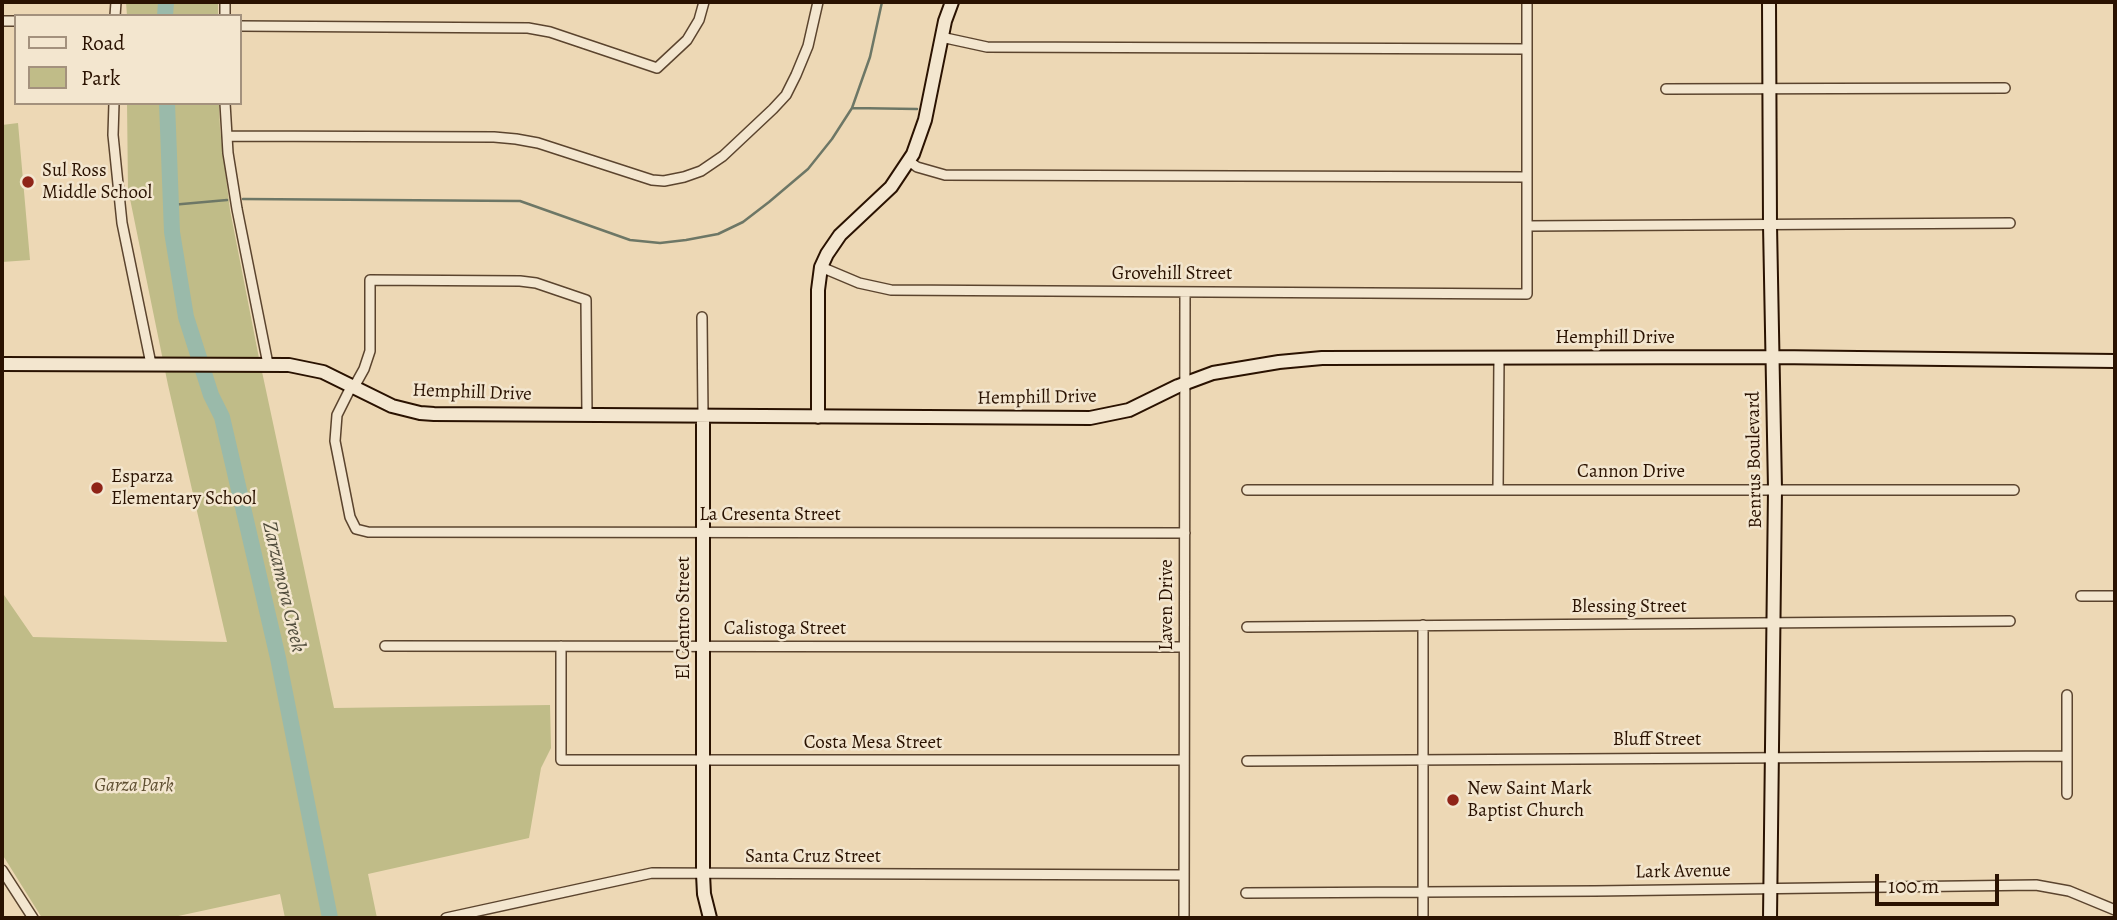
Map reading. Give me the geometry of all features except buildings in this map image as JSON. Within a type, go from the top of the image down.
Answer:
[{"type":"street","points":[[242,26],[528,28],[550,32],[657,68],[687,40],[699,20],[704,2]]},
{"type":"street","points":[[227,136],[494,137],[538,143],[652,180],[674,180],[701,171],[732,148],[786,94],[808,46],[818,2]]},
{"type":"street","points":[[818,417],[818,290],[821,267],[840,235],[891,187],[909,161],[925,120],[941,37],[952,2]]},
{"type":"street","points":[[1527,2],[1527,226],[2010,223]]},
{"type":"street","name":"Benrus Boulevard","points":[[1769,2],[1775,489],[1770,918]]},
{"type":"street","points":[[941,37],[988,47],[1527,49]]},
{"type":"street","points":[[1666,89],[2005,88]]},
{"type":"street","points":[[114,105],[113,135],[121,223],[151,364]]},
{"type":"street","points":[[225,105],[237,209],[268,363]]},
{"type":"street","points":[[909,161],[931,173],[945,175],[1527,177]]},
{"type":"street","name":"Grovehill Street","points":[[821,267],[859,283],[891,290],[1527,294],[1527,226]]},
{"type":"street","points":[[353,386],[364,369],[372,341],[370,281],[520,281],[536,283],[586,300],[587,415]]},
{"type":"street","name":"Laven Drive","points":[[1184,918],[1185,292]]},
{"type":"street","name":"El Centro Street","points":[[702,317],[703,874],[709,918]]},
{"type":"street","name":"Hemphill Drive","points":[[2,364],[268,363],[306,367],[323,372],[393,406],[420,413],[1104,417],[1129,410],[1203,375],[1322,358],[1773,358],[2115,362]]},
{"type":"street","points":[[1498,489],[1499,358]]},
{"type":"street","name":"La Cresenta Street","points":[[353,386],[337,415],[334,435],[350,517],[356,529],[368,532],[1185,533]]},
{"type":"street","name":"Cannon Drive","points":[[1247,489],[2014,490]]},
{"type":"street","points":[[2081,596],[2115,596]]},
{"type":"street","name":"Blessing Street","points":[[1247,627],[2010,621]]},
{"type":"street","points":[[1423,625],[1423,918]]},
{"type":"street","name":"Calistoga Street","points":[[386,646],[1184,647]]},
{"type":"street","name":"Costa Mesa Street","points":[[561,646],[561,760],[1184,760]]},
{"type":"street","points":[[2067,695],[2067,794]]},
{"type":"street","name":"Bluff Street","points":[[1247,761],[2067,756]]},
{"type":"street","points":[[2,870],[33,918]]},
{"type":"street","name":"Santa Cruz Street","points":[[446,918],[652,873],[1184,875]]},
{"type":"street","name":"Lark Avenue","points":[[1246,894],[2036,885],[2069,891],[2115,910]]},
{"type":"green space","points":[[126,2],[218,2],[218,14],[127,14]]},
{"type":"green space","name":"Garza Park","points":[[127,105],[219,105],[230,210],[334,708],[550,705],[551,748],[541,768],[529,838],[368,874],[377,918],[285,918],[280,894],[169,918],[42,918],[2,854],[2,592],[33,637],[227,642],[168,385],[128,189]]},
{"type":"green space","points":[[18,123],[30,260],[2,262],[2,125]]},
{"type":"waterway","name":"Zarzamora Creek","points":[[165,14],[166,2]]},
{"type":"waterway","points":[[852,108],[870,57],[882,2]]},
{"type":"waterway","name":"Zarzamora Creek","points":[[167,105],[172,232],[186,317],[211,395],[222,417],[278,658],[330,918]]},
{"type":"waterway","points":[[243,199],[520,201],[630,240],[660,243],[686,240],[718,234],[743,222],[769,202],[808,169],[852,108],[917,109]]},
{"type":"waterway","points":[[171,205],[227,200]]},
{"type":"place","name":"Sul Ross Middle School","points":[[28,182]]},
{"type":"place","name":"Esparza Elementary School","points":[[97,488]]},
{"type":"place","name":"New Saint Mark Baptist Church","points":[[1453,800]]}]
